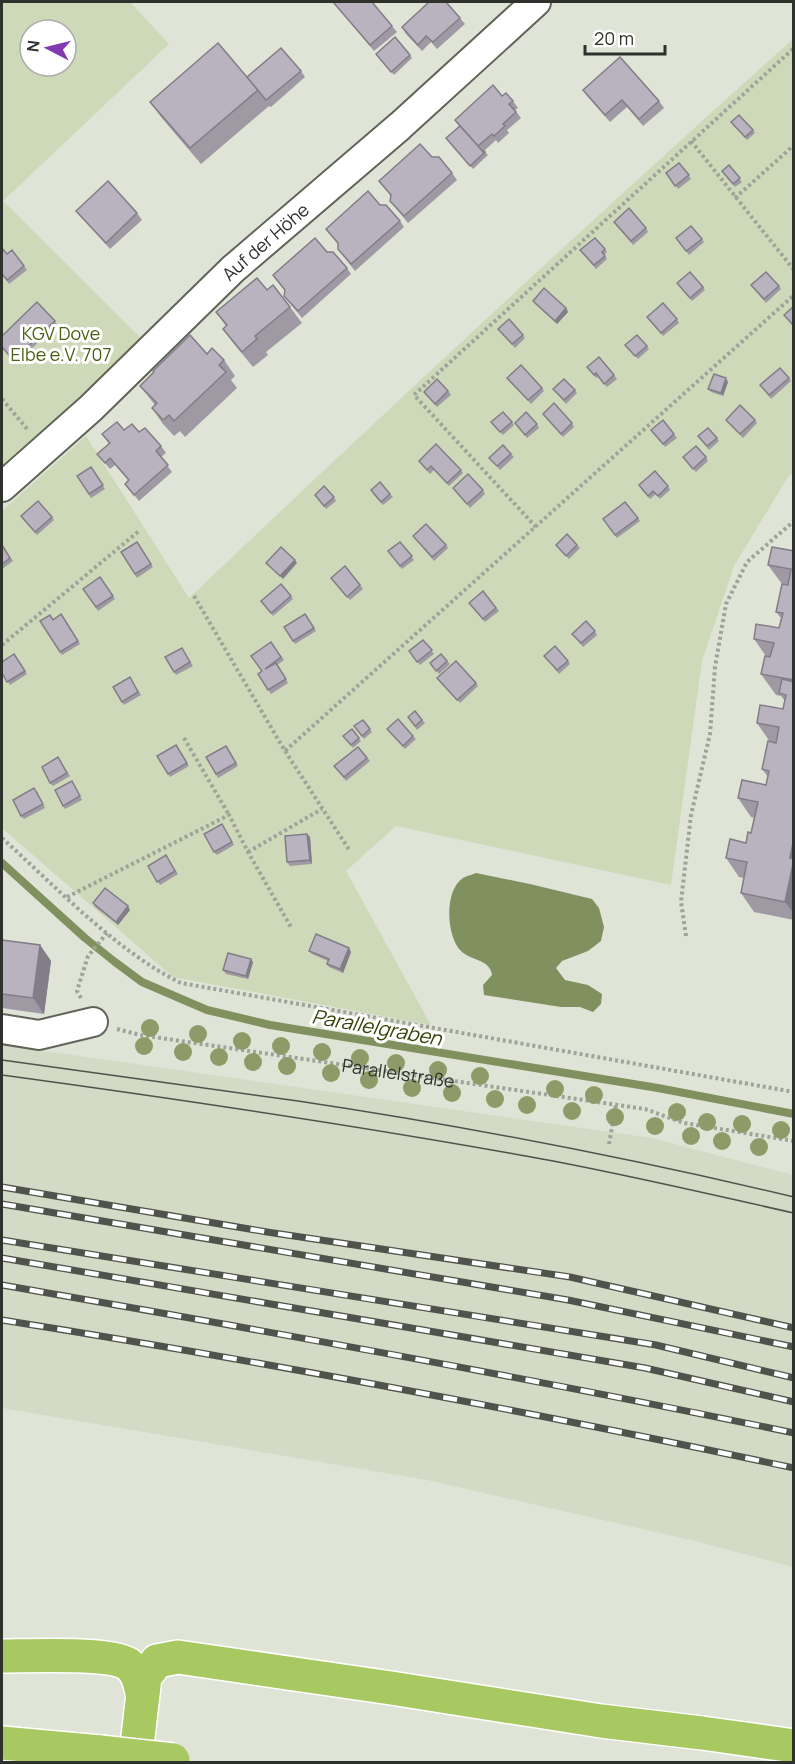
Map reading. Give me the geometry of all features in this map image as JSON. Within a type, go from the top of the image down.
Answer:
[{"type":"highway","points":[[2,1656],[117,1659],[134,1670],[142,1693]]},
{"type":"highway","points":[[135,1762],[145,1677],[157,1661],[169,1657],[590,1720],[794,1746]]},
{"type":"highway","points":[[2,1743],[184,1761]]},
{"type":"street","name":"Auf der Höhe","points":[[2,487],[90,408],[233,269],[400,126],[536,2]]},
{"type":"street","points":[[2,1029],[39,1035],[93,1022]]},
{"type":"path","points":[[536,527],[414,395],[794,48]]},
{"type":"path","points":[[691,141],[794,270]]},
{"type":"path","points":[[735,198],[794,145]]},
{"type":"path","points":[[285,751],[794,295]]},
{"type":"path","points":[[2,399],[45,449]]},
{"type":"path","points":[[686,936],[681,902],[689,826],[710,734],[715,667],[726,604],[747,562],[794,521]]},
{"type":"path","points":[[2,645],[139,531]]},
{"type":"path","points":[[194,596],[285,751],[350,851]]},
{"type":"path","points":[[184,738],[292,929]]},
{"type":"path","points":[[248,852],[322,809]]},
{"type":"path","points":[[67,897],[229,814]]},
{"type":"path","points":[[2,838],[107,933],[157,971],[181,983],[794,1092]]},
{"type":"path","points":[[93,1022],[77,991],[88,956],[107,933]]},
{"type":"path","name":"Parallelstraße","points":[[93,1022],[140,1035],[616,1104],[645,1109],[684,1123],[794,1141]]},
{"type":"path","points":[[609,1144],[616,1104]]},
{"type":"shaded area","points":[[476,873],[592,899],[599,908],[604,927],[601,941],[588,951],[562,961],[556,968],[565,980],[588,985],[602,994],[601,1004],[593,1012],[580,1007],[561,1007],[484,995],[483,985],[492,975],[491,970],[484,963],[461,951],[452,935],[449,913],[450,902],[457,884],[463,878]]},
{"type":"shaded area","points":[[2,1045],[652,1138],[793,1175],[793,1567],[695,1541],[427,1480],[2,1408]]},
{"type":"green space","name":"KGV Dove Elbe e.V. 707","points":[[2,2],[130,2],[169,44],[3,201],[146,343],[2,477]]},
{"type":"green space","points":[[793,39],[793,472],[734,566],[702,661],[671,885],[396,826],[346,871],[431,1025],[173,977],[2,828],[2,511],[86,436],[189,598],[489,316]]},
{"type":"building","points":[[333,2],[372,2],[392,26],[370,45]]},
{"type":"building","points":[[429,2],[446,2],[460,18],[433,42],[426,36],[418,45],[402,27]]},
{"type":"building","points":[[395,37],[410,55],[391,72],[376,54]]},
{"type":"building","points":[[218,43],[258,90],[190,148],[150,102]]},
{"type":"building","points":[[281,48],[301,71],[266,100],[247,77]]},
{"type":"building","points":[[620,57],[659,101],[639,119],[622,100],[605,115],[583,90]]},
{"type":"building","points":[[493,85],[502,96],[506,93],[513,101],[509,104],[516,112],[494,136],[492,134],[478,146],[455,120]]},
{"type":"building","points":[[739,115],[753,130],[745,137],[731,122]]},
{"type":"building","points":[[460,126],[485,152],[470,166],[446,138]]},
{"type":"building","points":[[420,144],[432,157],[439,157],[452,173],[404,216],[390,201],[391,195],[379,181]]},
{"type":"building","points":[[679,163],[689,175],[675,186],[666,173]]},
{"type":"building","points":[[729,165],[740,178],[733,184],[722,171]]},
{"type":"building","points":[[108,181],[137,213],[106,243],[76,211]]},
{"type":"building","points":[[368,191],[380,205],[386,205],[400,221],[351,264],[338,249],[338,243],[326,229]]},
{"type":"building","points":[[629,208],[646,228],[631,241],[614,222]]},
{"type":"building","points":[[691,226],[702,239],[686,251],[676,238]]},
{"type":"building","points":[[315,238],[327,252],[333,252],[347,268],[298,311],[284,296],[285,290],[273,275]]},
{"type":"building","points":[[595,238],[605,249],[602,252],[605,256],[594,265],[580,250]]},
{"type":"building","points":[[2,248],[7,254],[12,250],[24,266],[7,280],[2,274]]},
{"type":"building","points":[[690,272],[703,287],[690,298],[677,283]]},
{"type":"building","points":[[766,272],[779,286],[764,299],[751,285]]},
{"type":"building","points":[[257,278],[267,290],[273,285],[290,307],[255,336],[257,339],[242,352],[223,329],[227,325],[216,312]]},
{"type":"building","points":[[544,288],[566,308],[555,321],[533,301]]},
{"type":"building","points":[[37,302],[55,321],[13,360],[2,347],[2,336]]},
{"type":"building","points":[[663,303],[677,319],[661,333],[647,317]]},
{"type":"building","points":[[794,306],[794,326],[784,315]]},
{"type":"building","points":[[509,319],[523,335],[512,344],[498,329]]},
{"type":"building","points":[[190,335],[207,354],[212,348],[224,360],[219,365],[226,372],[174,421],[169,415],[163,420],[152,408],[157,403],[140,386]]},
{"type":"building","points":[[637,335],[647,346],[635,356],[625,345]]},
{"type":"building","points":[[599,357],[614,375],[604,384],[596,373],[594,375],[587,367]]},
{"type":"building","points":[[521,365],[542,388],[528,400],[507,378]]},
{"type":"building","points":[[780,368],[789,378],[769,395],[760,385]]},
{"type":"building","points":[[714,374],[726,378],[721,393],[708,389]]},
{"type":"building","points":[[437,379],[448,391],[435,404],[424,392]]},
{"type":"building","points":[[564,379],[575,390],[564,400],[553,389]]},
{"type":"building","points":[[554,403],[572,423],[561,434],[543,414]]},
{"type":"building","points":[[740,405],[755,420],[740,434],[726,420]]},
{"type":"building","points":[[503,412],[512,422],[500,432],[491,422]]},
{"type":"building","points":[[526,412],[537,424],[525,435],[515,423]]},
{"type":"building","points":[[663,420],[674,434],[663,444],[651,430]]},
{"type":"building","points":[[117,422],[124,430],[132,424],[139,432],[145,428],[161,446],[156,451],[168,465],[134,495],[125,484],[129,480],[110,458],[105,463],[97,454],[110,443],[102,434]]},
{"type":"building","points":[[708,428],[717,438],[707,446],[698,436]]},
{"type":"building","points":[[436,444],[461,470],[447,483],[431,466],[427,470],[419,461]]},
{"type":"building","points":[[503,445],[511,454],[497,466],[489,458]]},
{"type":"building","points":[[696,446],[706,457],[693,469],[683,457]]},
{"type":"building","points":[[91,467],[103,485],[89,494],[77,476]]},
{"type":"building","points":[[655,471],[668,486],[658,496],[653,491],[648,496],[639,485]]},
{"type":"building","points":[[468,474],[483,490],[467,504],[453,488]]},
{"type":"building","points":[[380,482],[390,494],[381,502],[371,490]]},
{"type":"building","points":[[324,486],[334,497],[324,506],[315,495]]},
{"type":"building","points":[[38,501],[52,517],[35,532],[21,516]]},
{"type":"building","points":[[625,502],[638,518],[615,535],[603,519]]},
{"type":"building","points":[[426,524],[446,545],[432,557],[413,536]]},
{"type":"building","points":[[567,534],[577,545],[566,556],[556,545]]},
{"type":"building","points":[[137,542],[151,564],[135,574],[121,552]]},
{"type":"building","points":[[400,542],[412,556],[400,566],[388,551]]},
{"type":"building","points":[[2,545],[10,558],[2,564]]},
{"type":"building","points":[[281,547],[295,560],[280,576],[266,563]]},
{"type":"building","points":[[772,547],[794,551],[794,680],[761,674],[765,656],[770,657],[774,643],[754,639],[756,624],[779,628],[783,613],[776,612],[782,584],[788,585],[791,569],[768,565]]},
{"type":"building","points":[[345,566],[360,585],[347,597],[331,578]]},
{"type":"building","points":[[100,577],[113,596],[96,607],[83,589]]},
{"type":"building","points":[[281,584],[291,596],[271,613],[261,601]]},
{"type":"building","points":[[483,591],[496,608],[483,619],[469,603]]},
{"type":"building","points":[[61,614],[78,641],[60,652],[40,621],[50,615],[53,620]]},
{"type":"building","points":[[305,614],[314,628],[293,641],[284,627]]},
{"type":"building","points":[[586,621],[595,631],[581,643],[572,634]]},
{"type":"building","points":[[423,640],[432,650],[417,662],[409,651]]},
{"type":"building","points":[[271,642],[281,657],[265,669],[276,663],[286,679],[268,690],[258,674],[262,671],[251,656]]},
{"type":"building","points":[[555,646],[568,661],[557,670],[544,656]]},
{"type":"building","points":[[182,648],[190,662],[174,672],[165,657]]},
{"type":"building","points":[[14,654],[25,671],[7,682],[2,673],[2,662]]},
{"type":"building","points":[[441,654],[447,661],[436,671],[430,663]]},
{"type":"building","points":[[456,661],[476,683],[457,700],[437,678]]},
{"type":"building","points":[[130,677],[138,692],[122,702],[113,687]]},
{"type":"building","points":[[782,679],[794,682],[794,837],[790,858],[794,859],[785,902],[741,893],[747,862],[726,858],[730,839],[746,843],[748,832],[751,833],[758,802],[738,798],[742,780],[766,785],[769,771],[762,769],[768,741],[776,743],[779,727],[757,723],[760,705],[783,709],[786,695],[779,693]]},
{"type":"building","points":[[415,711],[422,720],[415,726],[408,717]]},
{"type":"building","points":[[398,719],[413,736],[403,746],[387,729]]},
{"type":"building","points":[[363,720],[370,729],[362,736],[354,726]]},
{"type":"building","points":[[352,729],[359,738],[351,745],[343,736]]},
{"type":"building","points":[[176,745],[187,763],[168,774],[157,756]]},
{"type":"building","points":[[226,746],[236,763],[216,774],[206,757]]},
{"type":"building","points":[[358,747],[367,758],[344,777],[334,766]]},
{"type":"building","points":[[58,757],[67,773],[50,783],[42,767]]},
{"type":"building","points":[[72,781],[80,796],[63,806],[55,790]]},
{"type":"building","points":[[34,788],[43,804],[21,816],[13,800]]},
{"type":"building","points":[[222,824],[232,842],[214,852],[204,834]]},
{"type":"building","points":[[307,834],[310,860],[287,862],[285,836]]},
{"type":"building","points":[[166,855],[175,871],[157,882],[148,866]]},
{"type":"building","points":[[105,888],[128,906],[116,922],[93,903]]},
{"type":"building","points":[[316,934],[349,948],[340,969],[327,964],[329,959],[309,951]]},
{"type":"building","points":[[2,940],[40,945],[33,998],[2,994]]},
{"type":"building","points":[[228,953],[251,959],[246,976],[223,970]]},
{"type":"waterway","name":"Parallelgraben","points":[[2,863],[85,938],[142,982],[207,1010],[270,1025],[658,1088],[794,1114]]},
{"type":"tram line","points":[[2,1060],[298,1101],[423,1121],[609,1156],[794,1197]]},
{"type":"tram line","points":[[2,1075],[255,1111],[545,1159],[794,1213]]},
{"type":"railway","points":[[2,1187],[267,1232],[570,1277],[794,1328]]},
{"type":"railway","points":[[2,1204],[568,1300],[794,1347]]},
{"type":"railway","points":[[2,1240],[656,1345],[794,1378]]},
{"type":"railway","points":[[2,1258],[645,1368],[794,1402]]},
{"type":"railway","points":[[2,1285],[398,1356],[794,1433]]},
{"type":"railway","points":[[2,1320],[399,1389],[794,1468]]}]
